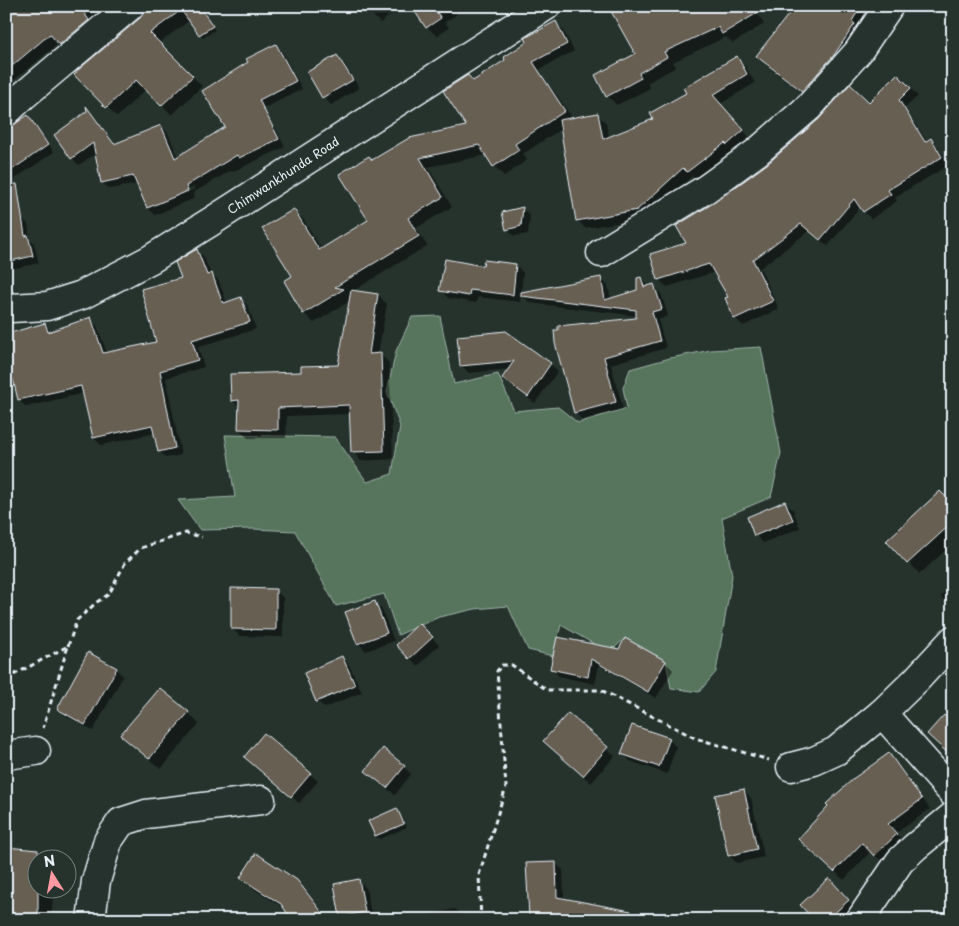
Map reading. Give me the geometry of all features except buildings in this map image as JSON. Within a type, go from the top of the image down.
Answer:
[{"type":"street","points":[[6,112],[130,6]]},
{"type":"street","name":"Chimwankhunda Road","points":[[6,305],[11,308],[47,306],[82,295],[151,259],[546,6]]},
{"type":"street","points":[[601,254],[706,189],[757,152],[810,107],[858,52],[889,6]]},
{"type":"street","points":[[791,767],[814,761],[836,751],[882,713],[953,640]]},
{"type":"street","points":[[882,713],[953,793]]},
{"type":"street","points":[[6,755],[36,751]]},
{"type":"street","points":[[91,920],[96,881],[103,857],[108,841],[121,822],[146,814],[261,800]]},
{"type":"street","points":[[860,920],[900,862],[953,816]]},
{"type":"path","points":[[36,751],[77,620],[109,594],[125,563],[141,548],[186,533],[202,537]]},
{"type":"path","points":[[6,679],[68,646]]},
{"type":"path","points":[[482,920],[479,875],[506,786],[497,671],[502,665],[512,665],[547,690],[601,690],[695,738],[791,767]]},
{"type":"green space","points":[[440,316],[454,384],[498,374],[514,411],[558,407],[578,423],[627,408],[623,388],[630,369],[670,358],[711,350],[761,347],[781,453],[771,497],[722,518],[732,576],[716,672],[699,692],[671,688],[666,661],[625,638],[605,657],[594,644],[561,625],[553,656],[528,650],[508,606],[475,609],[439,617],[398,635],[384,594],[336,606],[295,531],[253,529],[200,530],[178,500],[235,497],[225,435],[335,437],[367,482],[392,474],[400,426],[387,392],[396,351],[412,317]]}]
